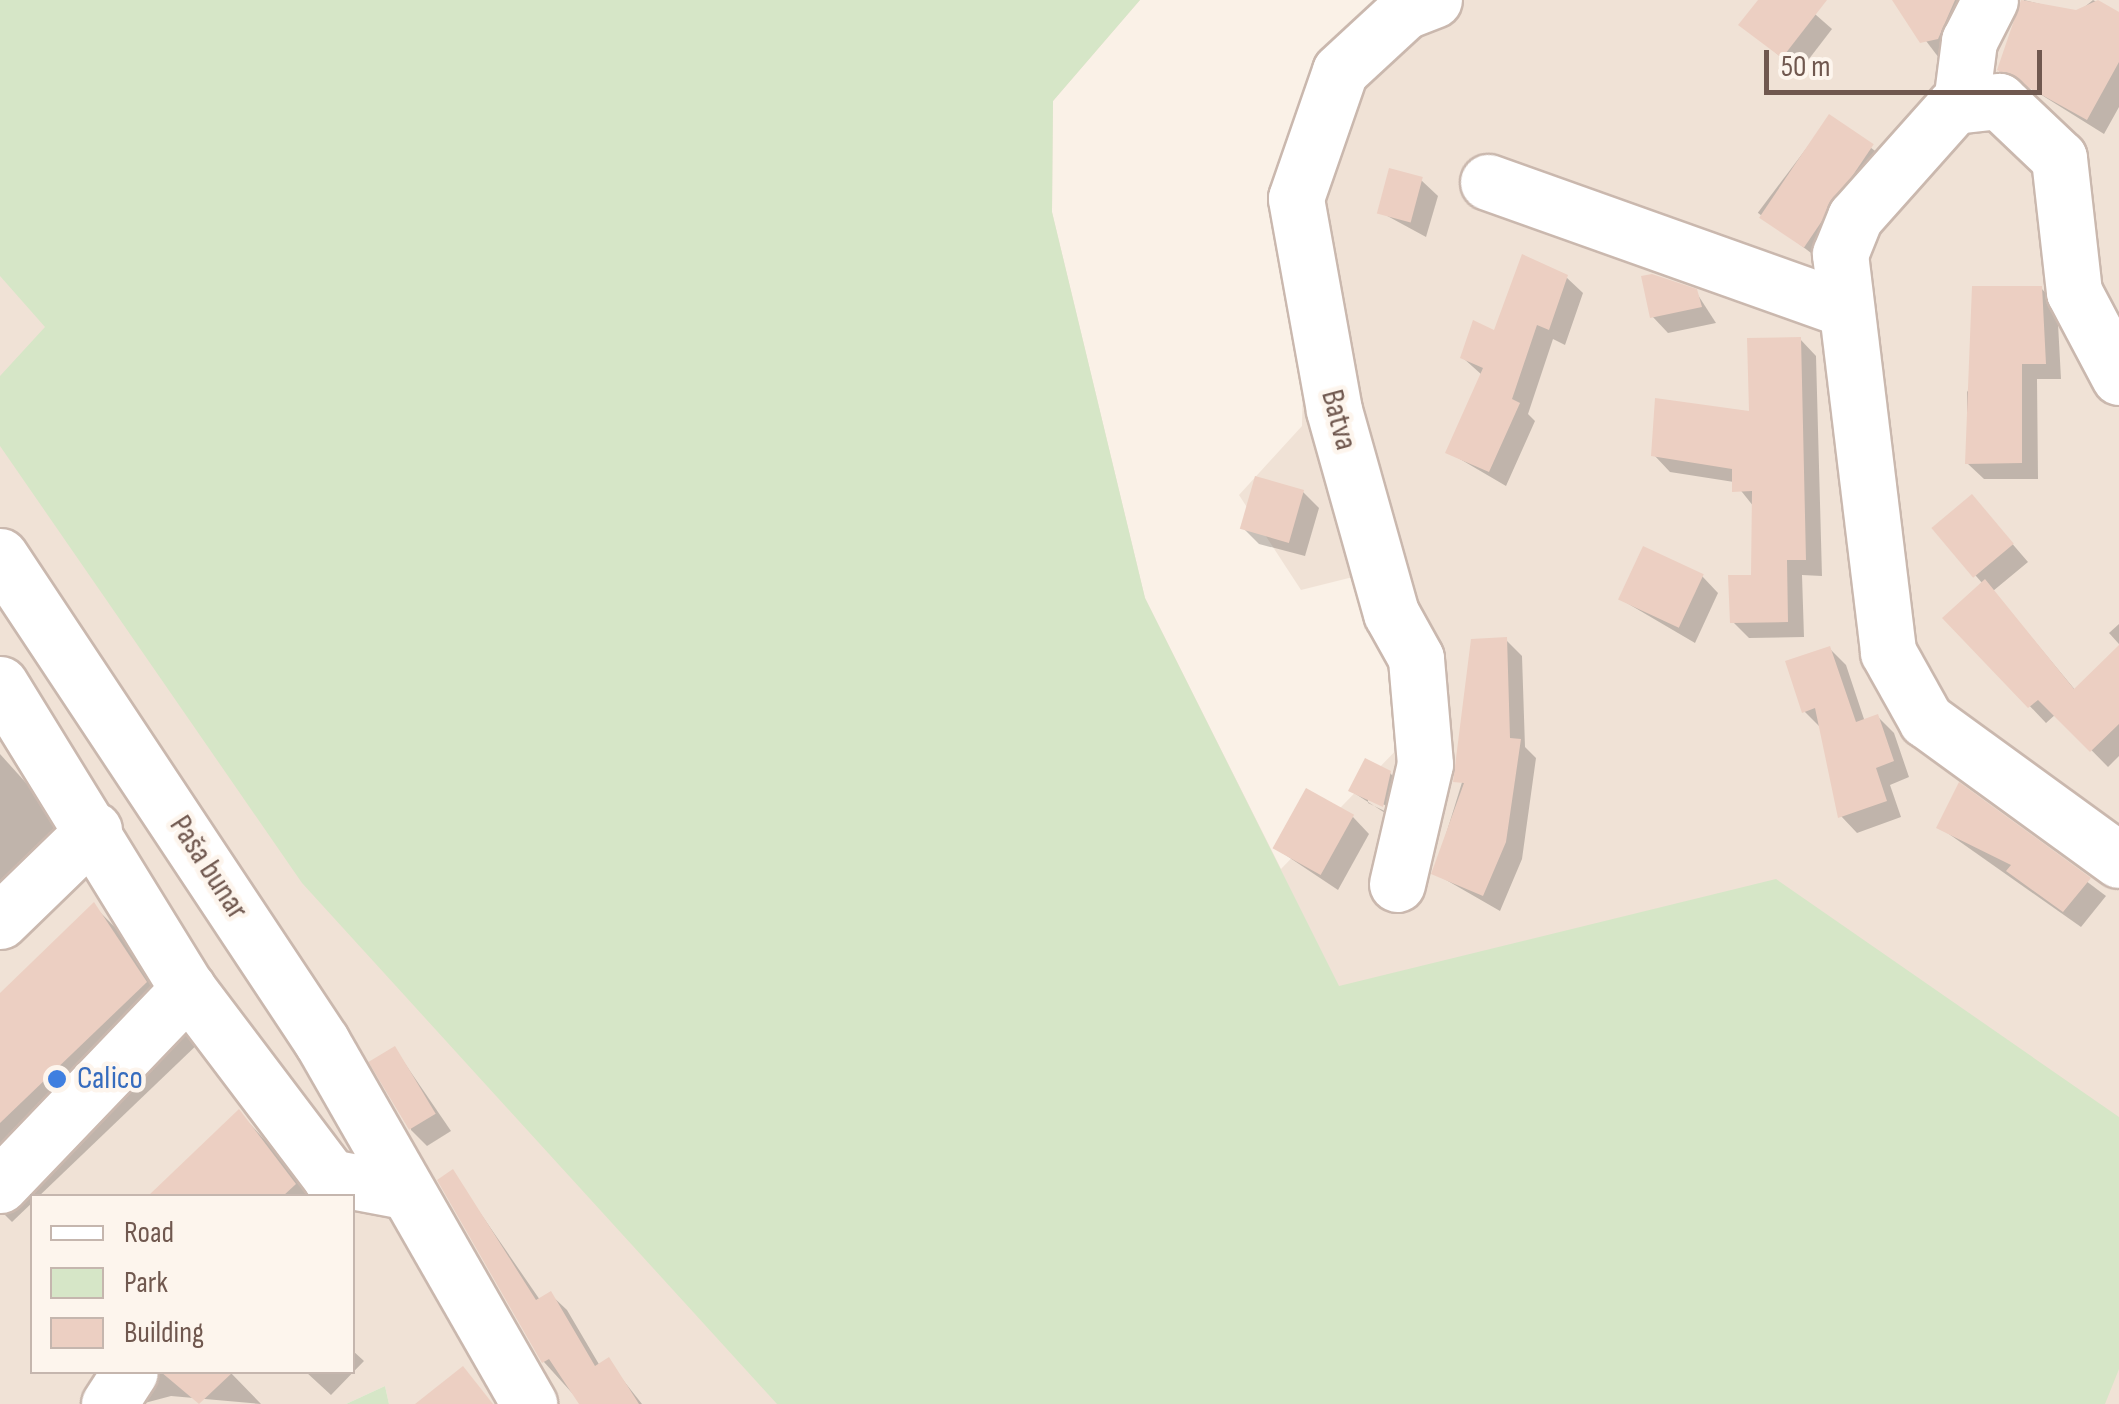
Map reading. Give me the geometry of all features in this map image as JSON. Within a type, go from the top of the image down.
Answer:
[{"type":"street","name":"Batva","points":[[1398,884],[1425,764],[1416,658],[1391,613],[1334,410],[1296,198],[1340,71],[1404,11],[1434,0]]},
{"type":"street","points":[[1990,0],[1969,42],[1961,102],[1847,229],[1845,310],[1884,632],[1901,685],[1926,720],[2119,860]]},
{"type":"street","points":[[1961,102],[1983,98],[2014,110],[2060,158],[2074,292],[2119,377]]},
{"type":"street","points":[[1488,182],[1845,310]]},
{"type":"street","name":"Paša bunar","points":[[0,556],[322,1042],[399,1190],[529,1404]]},
{"type":"street","points":[[0,684],[94,830],[188,990],[320,1187],[399,1190]]},
{"type":"street","points":[[0,921],[94,830]]},
{"type":"street","points":[[0,1185],[188,990]]},
{"type":"street","points":[[109,1404],[129,1374]]},
{"type":"shaded area","points":[[0,0],[1140,0],[1053,101],[1052,212],[1145,598],[1281,869],[1437,708],[1393,567],[1301,590],[1239,495],[1302,426],[1309,83],[1379,0],[2119,0],[2119,1404],[389,1404],[385,1386],[346,1404],[0,1404]]},
{"type":"green space","points":[[0,0],[1140,0],[1053,101],[1052,212],[1145,598],[1339,986],[1776,879],[2119,1117],[2119,1369],[2105,1404],[777,1404],[302,883],[0,446],[0,376],[45,327],[0,276]]},
{"type":"green space","points":[[385,1386],[389,1404],[346,1404]]},
{"type":"building","points":[[1758,0],[1827,0],[1782,58],[1738,25]]},
{"type":"building","points":[[1892,0],[1955,0],[1938,39],[1920,43]]},
{"type":"building","points":[[2021,0],[2076,10],[2098,0],[2119,12],[2119,62],[2087,120],[1997,70]]},
{"type":"building","points":[[1829,114],[1874,144],[1804,248],[1759,218]]},
{"type":"building","points":[[1389,168],[1423,177],[1411,222],[1377,213]]},
{"type":"building","points":[[1522,254],[1568,275],[1549,330],[1537,325],[1512,399],[1520,403],[1489,472],[1445,453],[1483,368],[1460,358],[1473,320],[1494,330]]},
{"type":"building","points":[[1652,274],[1697,289],[1702,307],[1650,318],[1641,276]]},
{"type":"building","points":[[1972,286],[2042,286],[2046,364],[2022,364],[2022,463],[1965,464]]},
{"type":"building","points":[[1801,337],[1806,560],[1787,560],[1788,622],[1730,623],[1728,575],[1751,575],[1752,491],[1732,492],[1732,469],[1651,456],[1655,398],[1749,411],[1747,338]]},
{"type":"building","points":[[1255,476],[1304,490],[1289,543],[1240,529]]},
{"type":"building","points":[[1972,494],[2014,544],[1973,578],[1931,528]]},
{"type":"building","points":[[1643,546],[1704,574],[1679,628],[1618,599]]},
{"type":"building","points":[[1985,579],[2074,689],[2119,645],[2119,724],[2090,752],[2038,700],[2028,708],[1942,618]]},
{"type":"building","points":[[1507,637],[1510,738],[1521,739],[1506,842],[1483,896],[1431,874],[1464,783],[1453,782],[1471,639]]},
{"type":"building","points":[[1830,646],[1856,722],[1878,714],[1894,761],[1876,768],[1887,801],[1838,818],[1815,708],[1802,713],[1785,661]]},
{"type":"building","points":[[1365,758],[1391,771],[1383,807],[1348,791]]},
{"type":"building","points":[[1959,782],[2091,878],[2063,912],[2006,871],[2011,865],[1936,828]]},
{"type":"building","points":[[1306,788],[1354,815],[1321,875],[1273,848]]},
{"type":"building","points":[[94,902],[147,982],[0,1123],[0,993]]},
{"type":"building","points":[[395,1046],[436,1114],[409,1130],[368,1062]]},
{"type":"building","points":[[239,1109],[296,1184],[285,1194],[150,1194]]},
{"type":"building","points":[[453,1169],[536,1300],[551,1291],[595,1366],[609,1357],[639,1404],[579,1404],[549,1359],[542,1363],[437,1180]]},
{"type":"building","points":[[463,1366],[493,1404],[415,1404]]},
{"type":"building","points":[[163,1374],[231,1374],[199,1404]]},
{"type":"place","name":"Calico","points":[[57,1079]]}]
